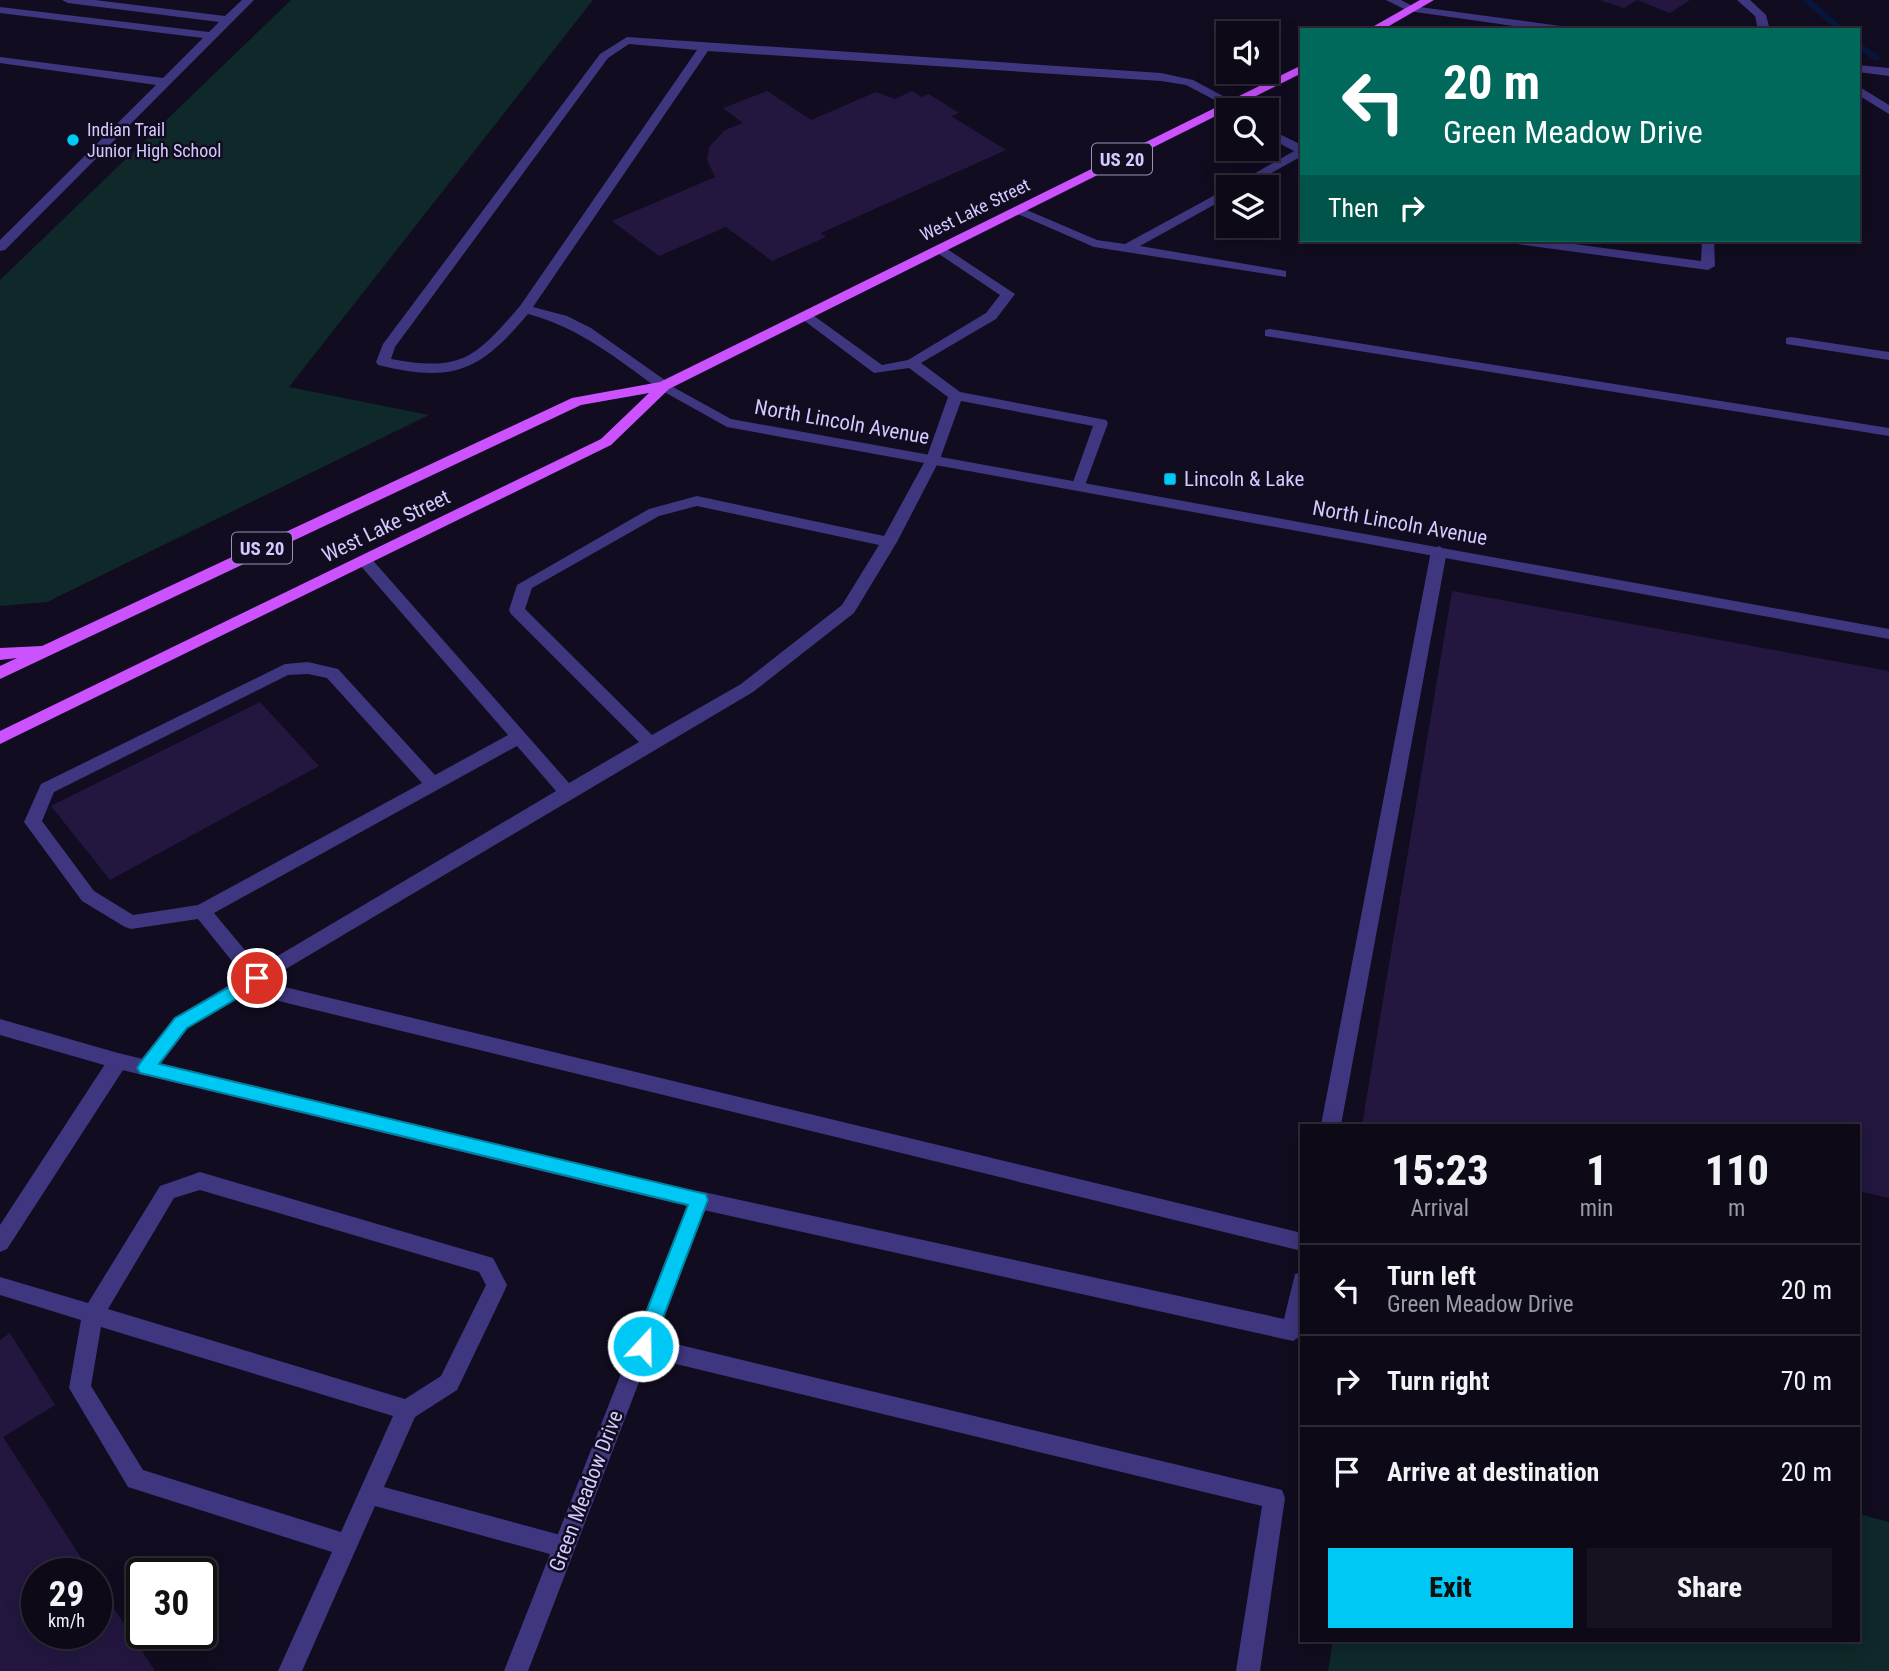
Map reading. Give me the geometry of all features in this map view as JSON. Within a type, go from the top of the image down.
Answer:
[{"type":"main road","points":[[1377,28],[1428,0]]},
{"type":"main road","name":"West Lake Street","points":[[1246,98],[1300,69]]},
{"type":"main road","name":"West Lake Street","points":[[0,673],[577,401],[664,386],[1216,113]]},
{"type":"main road","name":"West Lake Street","points":[[0,738],[606,442],[664,386]]},
{"type":"main road","points":[[0,654],[46,651]]},
{"type":"street","points":[[68,0],[227,20]]},
{"type":"street","points":[[0,247],[248,0]]},
{"type":"street","points":[[1392,0],[1412,9],[1553,28]]},
{"type":"street","points":[[1743,0],[1760,15],[1763,28]]},
{"type":"street","points":[[0,10],[211,36]]},
{"type":"street","points":[[705,47],[525,309],[483,355],[452,369],[422,370],[383,362],[388,346],[604,56],[627,40],[1161,77],[1189,82],[1216,100]]},
{"type":"street","points":[[0,60],[164,82]]},
{"type":"street","points":[[1860,68],[1889,72]]},
{"type":"street","points":[[1860,90],[1889,110]]},
{"type":"street","points":[[1279,138],[1300,149]]},
{"type":"street","points":[[1258,175],[1300,151]]},
{"type":"street","points":[[1127,248],[1216,199]]},
{"type":"street","points":[[1017,211],[1094,243],[1281,274]]},
{"type":"street","points":[[1532,242],[1708,266],[1708,242]]},
{"type":"street","points":[[805,316],[879,370],[912,363],[991,316],[1008,294],[941,249]]},
{"type":"street","name":"North Lincoln Avenue","points":[[525,309],[562,319],[586,331],[664,386],[727,423],[1889,634]]},
{"type":"street","points":[[1270,333],[1889,432]]},
{"type":"street","points":[[1791,341],[1889,355]]},
{"type":"street","points":[[912,363],[956,396],[1101,422],[1079,485]]},
{"type":"street","points":[[146,1068],[181,1023],[567,792],[747,688],[848,608],[889,542],[933,459],[956,396]]},
{"type":"street","points":[[650,744],[517,610],[525,585],[654,512],[697,501],[889,542]]},
{"type":"street","points":[[1331,1124],[1439,551]]},
{"type":"street","points":[[364,560],[567,792]]},
{"type":"street","points":[[433,784],[332,674],[308,668],[285,670],[47,788],[33,822],[88,896],[131,922],[202,911],[517,738]]},
{"type":"street","points":[[202,911],[250,981],[1300,1242]]},
{"type":"street","points":[[0,1027],[146,1068],[699,1200],[1293,1331],[1300,1293]]},
{"type":"street","points":[[0,1242],[118,1061]]},
{"type":"street","points":[[290,1671],[347,1545],[370,1494],[407,1410],[449,1383],[497,1285],[486,1265],[200,1181],[167,1192],[93,1314],[80,1388],[136,1479],[347,1545]]},
{"type":"street","name":"Green Meadow Drive","points":[[516,1671],[699,1200]]},
{"type":"street","points":[[0,1286],[407,1410]]},
{"type":"street","points":[[643,1346],[1274,1498],[1248,1671]]},
{"type":"street","points":[[370,1494],[564,1547]]},
{"type":"green space","points":[[291,0],[593,0],[289,387],[429,415],[47,602],[0,606],[0,280]]},
{"type":"green space","points":[[1860,1514],[1889,1522],[1889,1671],[1328,1671],[1333,1642],[1860,1642]]},
{"type":"building","points":[[1599,0],[1637,0],[1624,8]]},
{"type":"building","points":[[1637,0],[1690,0],[1670,13]]},
{"type":"building","points":[[767,91],[811,120],[876,92],[895,99],[912,91],[922,97],[929,94],[959,113],[951,116],[1006,150],[821,233],[826,237],[772,261],[726,227],[659,256],[612,221],[715,177],[707,160],[709,147],[725,130],[743,123],[723,108]]},
{"type":"building","points":[[1452,591],[1889,671],[1889,1198],[1860,1191],[1860,1124],[1362,1124]]},
{"type":"building","points":[[260,702],[319,766],[110,880],[51,806]]},
{"type":"building","points":[[10,1333],[55,1405],[3,1437],[81,1558],[21,1558],[21,1649],[112,1649],[112,1605],[126,1627],[126,1649],[141,1649],[155,1671],[0,1671],[0,1340]]},
{"type":"waterway","points":[[1806,0],[1840,28]]},
{"type":"waterway","points":[[1860,46],[1876,58]]},
{"type":"place","name":"Indian Trail Junior High School","points":[[73,140]]},
{"type":"place","name":"Lincoln & Lake","points":[[1170,479]]},
{"type":"route","points":[[257,978],[181,1023],[146,1068],[699,1200],[643,1346]]}]
